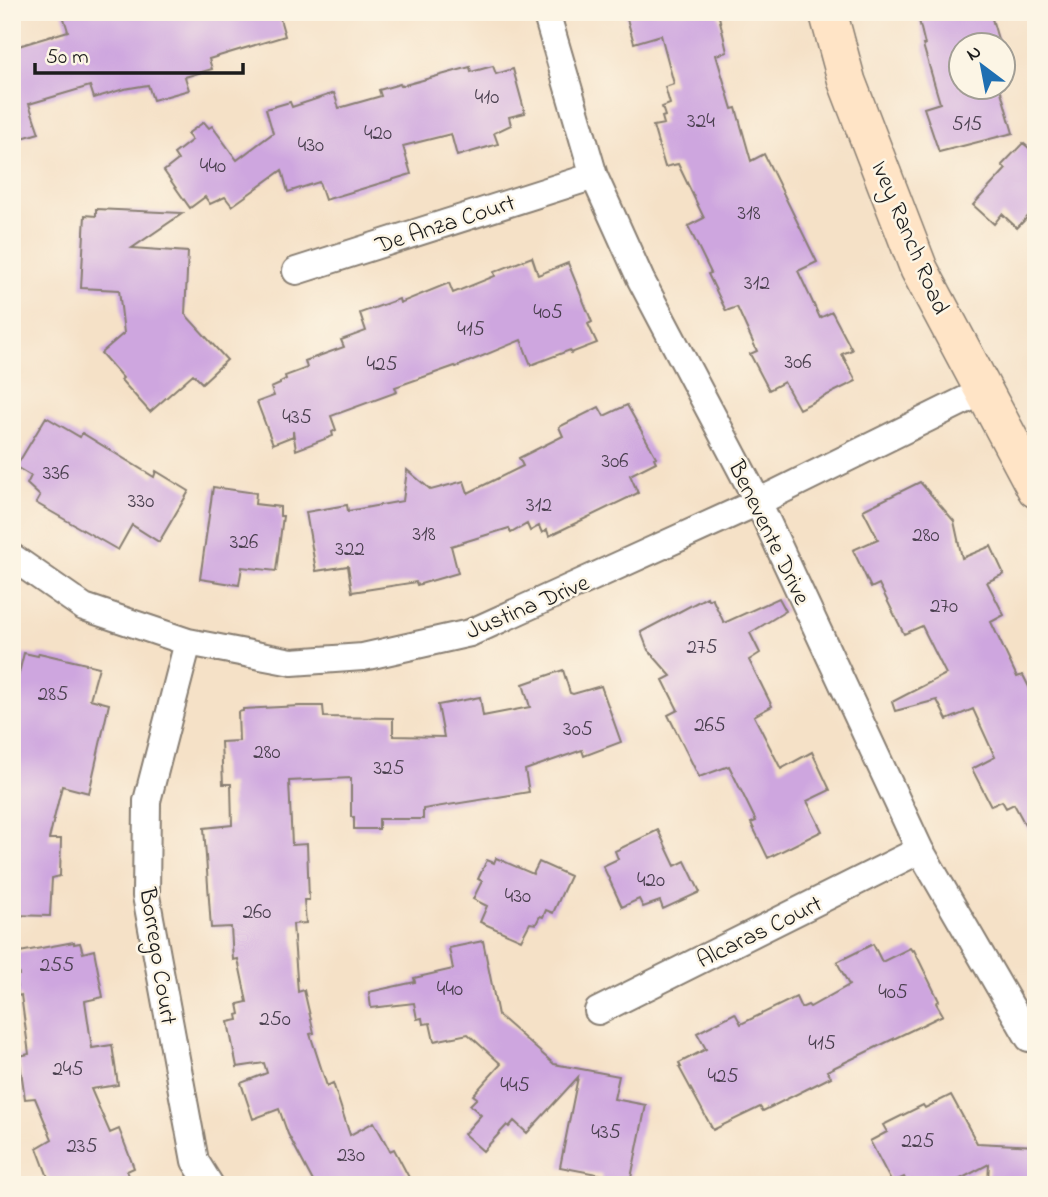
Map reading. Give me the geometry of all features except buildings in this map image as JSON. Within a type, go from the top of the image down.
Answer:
[{"type":"street","name":"Benevente Drive","points":[[546,12],[593,176],[640,280],[758,502],[920,850],[1028,1038]]},
{"type":"street","name":"Ivey Ranch Road","points":[[828,12],[848,82],[919,269],[1036,489]]},
{"type":"street","name":"De Anza Court","points":[[296,271],[593,176]]},
{"type":"street","name":"Justina Drive","points":[[12,557],[84,607],[188,642],[292,662],[363,657],[470,633],[758,502],[983,391]]},
{"type":"street","name":"Borrego Court","points":[[188,642],[147,801],[146,896],[195,1160],[210,1185]]},
{"type":"street","name":"Alcaras Court","points":[[598,1011],[920,850]]}]
